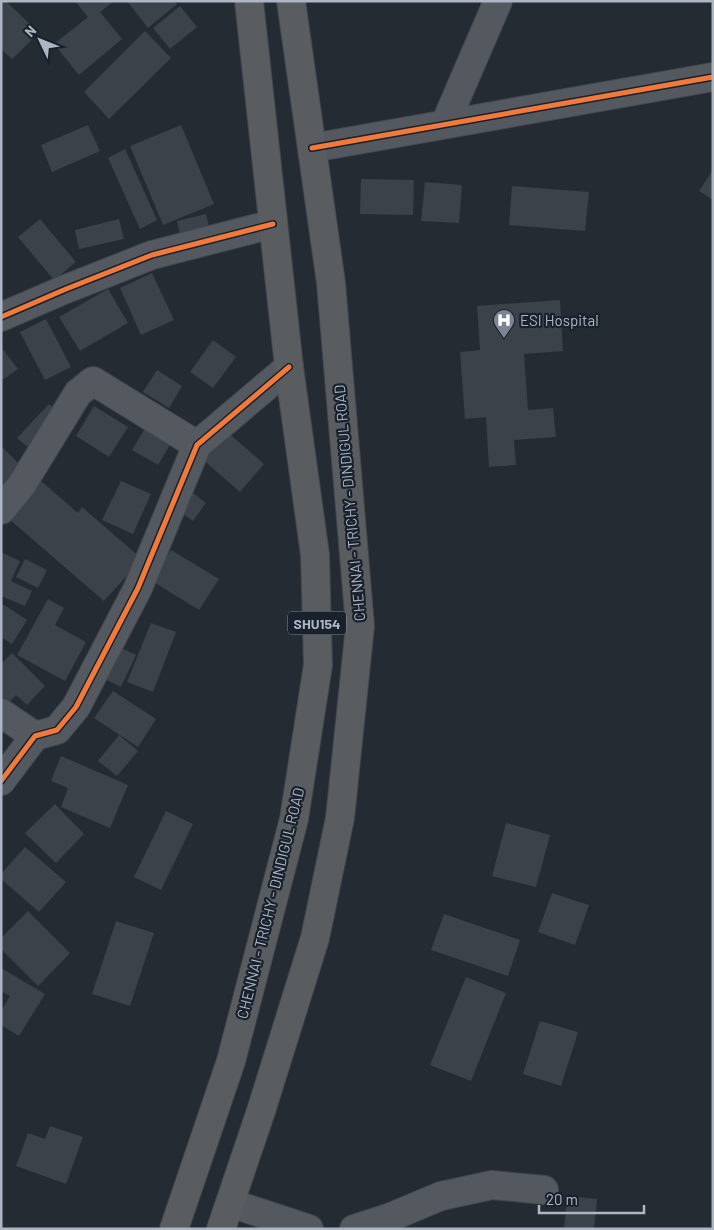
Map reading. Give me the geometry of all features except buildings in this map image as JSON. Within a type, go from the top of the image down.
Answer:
[{"type":"highway","name":"CHENNAI - TRICHY - DINDIGUL ROAD","points":[[174,1229],[231,1061],[294,819],[318,665],[315,554],[289,367],[249,1]]},
{"type":"highway","name":"CHENNAI - TRICHY - DINDIGUL ROAD","points":[[221,1229],[261,1111],[315,938],[340,818],[360,626],[331,283],[291,1]]},
{"type":"street","points":[[445,124],[498,1]]},
{"type":"street","points":[[312,148],[713,77]]},
{"type":"street","points":[[1,317],[152,255],[273,224]]},
{"type":"street","points":[[1,781],[35,736],[57,730],[76,708],[138,588],[197,445],[289,367]]},
{"type":"street","points":[[1,510],[21,486],[78,393],[93,381],[197,445]]},
{"type":"street","points":[[1,713],[35,736]]},
{"type":"street","points":[[354,1229],[390,1217],[441,1196],[492,1186],[544,1190]]},
{"type":"street","points":[[230,1203],[309,1229]]},
{"type":"cycle path","points":[[312,148],[713,77]]},
{"type":"cycle path","points":[[1,317],[152,255],[273,224]]},
{"type":"cycle path","points":[[1,781],[35,736],[57,730],[76,707],[138,588],[197,445],[289,367]]},
{"type":"place","name":"ESI Hospital","points":[[504,339]]}]
